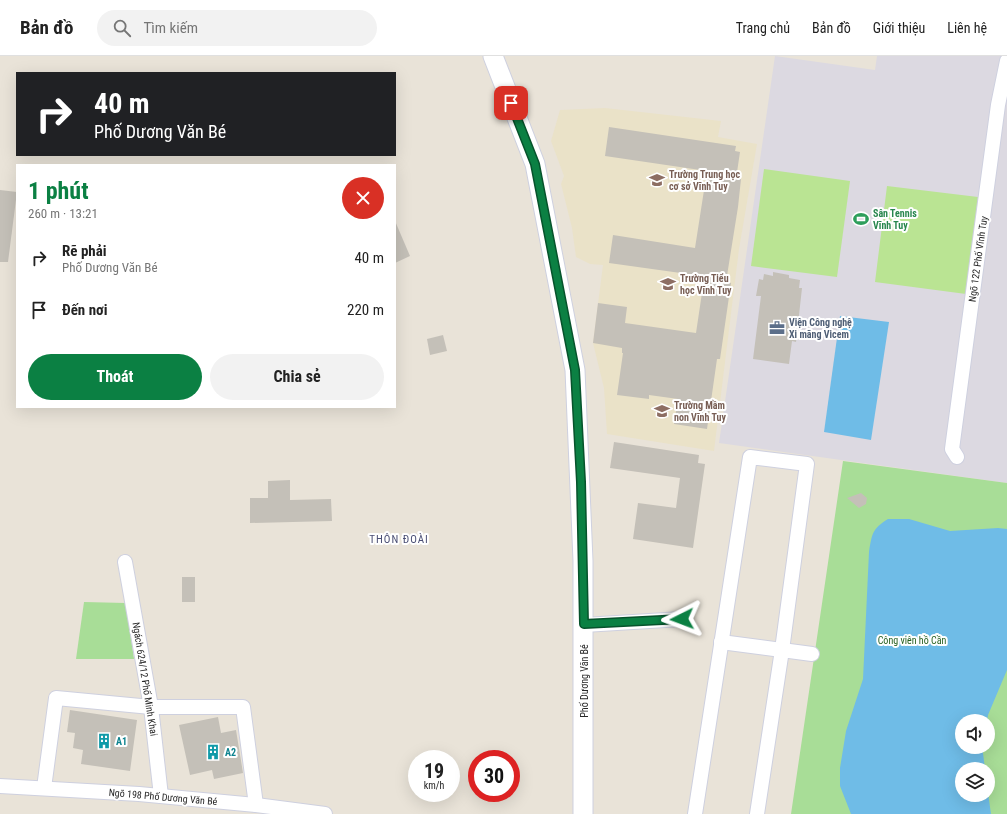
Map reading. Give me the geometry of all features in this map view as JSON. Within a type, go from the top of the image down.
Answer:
[{"type":"street","name":"Phố Dương Văn Bé","points":[[493,56],[535,164],[575,370],[581,482],[584,624],[584,814]]},
{"type":"street","name":"Ngõ 122 Phố Vĩnh Tuy","points":[[958,456],[952,449],[998,105],[1007,61]]},
{"type":"street","points":[[695,814],[750,457],[807,464],[782,650],[757,814]]},
{"type":"street","name":"Ngách 624/12 Phố Minh Khai","points":[[125,562],[151,707],[162,796]]},
{"type":"street","points":[[584,624],[682,619]]},
{"type":"street","points":[[721,642],[812,654]]},
{"type":"street","points":[[44,788],[56,698],[151,707],[243,708],[256,806]]},
{"type":"street","name":"Ngõ 198 Phố Dương Văn Bé","points":[[0,786],[162,796],[325,814]]},
{"type":"shaded area","points":[[775,56],[875,70],[877,56],[1007,56],[1007,483],[719,443]]},
{"type":"shaded area","points":[[605,108],[721,121],[718,137],[757,144],[739,249],[714,451],[607,434],[604,388],[593,343],[603,265],[590,264],[576,257],[572,228],[561,184],[564,176],[551,141],[560,110]]},
{"type":"green space","points":[[764,169],[850,181],[837,277],[751,266]]},
{"type":"green space","points":[[887,186],[978,197],[966,294],[875,282]]},
{"type":"green space","name":"Công viên hồ Cần","points":[[843,461],[1007,483],[1007,814],[791,814]]},
{"type":"green space","points":[[84,602],[126,603],[134,659],[76,659]]},
{"type":"water","points":[[840,316],[889,322],[871,440],[824,432]]},
{"type":"water","points":[[888,519],[909,519],[950,531],[998,528],[1007,529],[1007,670],[988,714],[955,714],[955,754],[983,754],[984,762],[955,762],[955,802],[989,802],[991,814],[851,814],[840,786],[840,768],[846,731],[863,679],[869,552],[872,536],[879,526]]},
{"type":"building","points":[[609,127],[736,146],[735,151],[740,152],[736,179],[741,179],[738,207],[726,282],[731,283],[720,359],[717,359],[707,429],[674,424],[678,399],[649,395],[649,399],[617,395],[623,353],[622,348],[593,343],[598,303],[627,307],[625,323],[696,333],[703,286],[695,275],[609,263],[613,235],[695,248],[707,171],[605,156]]},
{"type":"building","points":[[0,190],[16,192],[16,200],[8,262],[0,262]]},
{"type":"building","points":[[396,223],[410,256],[396,263]]},
{"type":"building","name":"Viện Công nghệ Xi măng Vicem","points":[[773,272],[789,275],[789,278],[800,280],[799,288],[802,288],[796,342],[792,341],[789,364],[753,359],[761,296],[756,296],[759,279],[763,280],[764,274],[773,276]]},
{"type":"building","points":[[443,335],[447,351],[430,355],[427,339]]},
{"type":"building","points":[[614,442],[699,455],[698,463],[705,464],[693,548],[633,539],[638,503],[676,508],[680,478],[610,468]]},
{"type":"building","points":[[290,480],[290,500],[331,499],[332,521],[250,523],[250,498],[268,498],[268,481]]},
{"type":"building","points":[[861,493],[867,498],[866,504],[859,508],[847,498]]},
{"type":"building","points":[[182,577],[195,577],[195,602],[182,602]]},
{"type":"building","name":"A1","points":[[70,710],[137,720],[130,771],[81,764],[83,750],[73,748],[75,733],[67,732]]},
{"type":"building","name":"A2","points":[[218,717],[221,733],[236,730],[243,773],[214,779],[212,770],[190,775],[179,725]]},
{"type":"place","name":"Trường Trung học cơ sở Vĩnh Tuy","points":[[657,180]]},
{"type":"place","name":"Sân Tennis Vĩnh Tuy","points":[[861,219]]},
{"type":"place","name":"Trường Tiểu học Vĩnh Tuy","points":[[668,284]]},
{"type":"place","name":"Viện Công nghệ Xi măng Vicem","points":[[777,328]]},
{"type":"place","name":"Trường Mầm non Vĩnh Tuy","points":[[662,411]]},
{"type":"place","name":"A1","points":[[104,741]]},
{"type":"place","name":"A2","points":[[213,752]]},
{"type":"district","name":"THÔN ĐOÀI","points":[[399,539]]},
{"type":"route","points":[[511,103],[535,164],[575,370],[581,482],[584,624],[682,619]]}]
